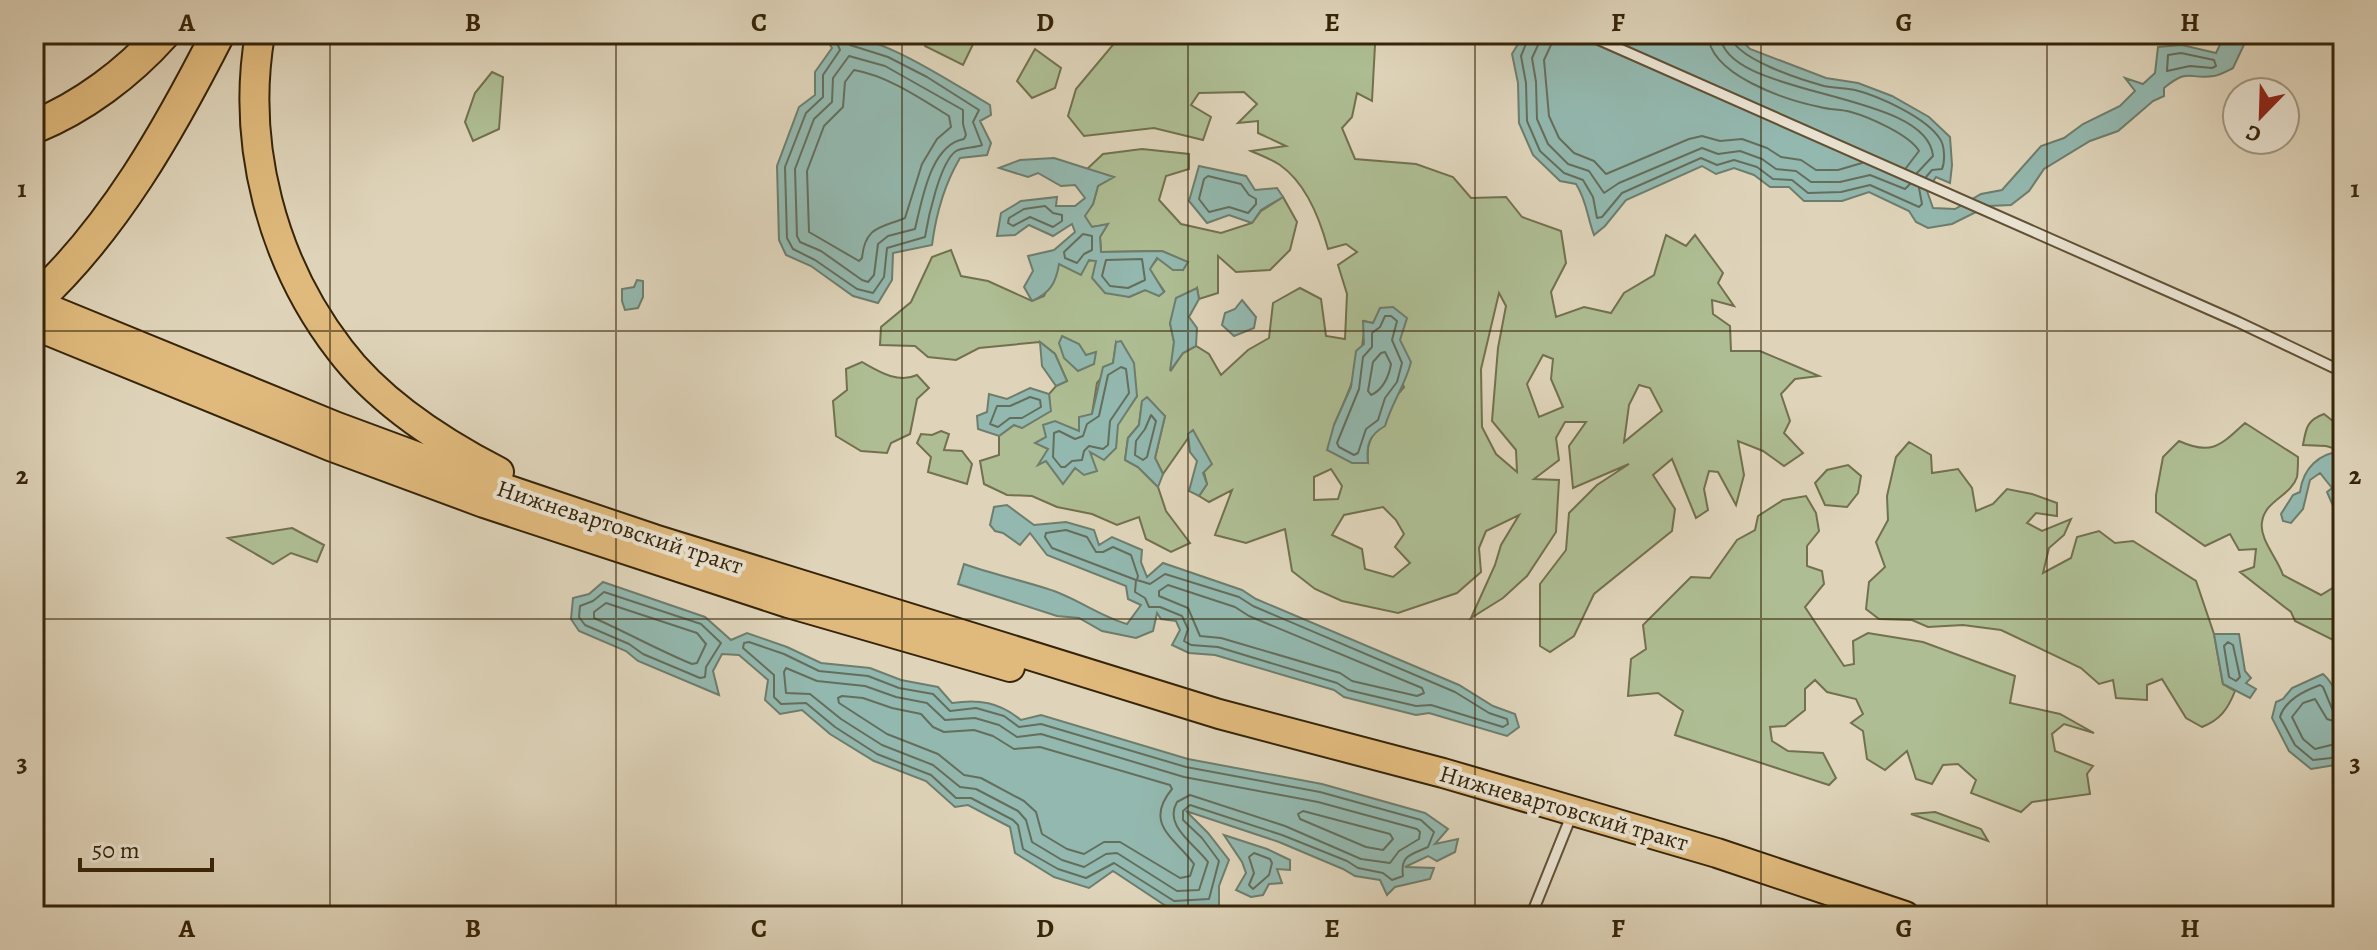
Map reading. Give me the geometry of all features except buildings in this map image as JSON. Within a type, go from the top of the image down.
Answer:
[{"type":"highway","points":[[34,127],[93,95],[122,73],[163,34]]},
{"type":"highway","points":[[34,302],[86,248],[119,204],[170,124],[218,34]]},
{"type":"main road","points":[[260,34],[254,93],[256,142],[266,192],[278,236],[294,275],[341,352],[400,409],[456,449],[497,471],[654,539]]},
{"type":"main road","name":"Нижневартовский тракт","points":[[34,302],[337,427],[491,484],[654,539],[1219,714]]},
{"type":"main road","name":"Нижневартовский тракт","points":[[34,325],[330,446],[484,503],[788,603],[968,657],[1219,714],[1443,773],[1717,853],[1897,914]]},
{"type":"lane","points":[[1586,34],[2238,322],[2343,372]]},
{"type":"lane","points":[[1531,916],[1573,811]]},
{"type":"green space","points":[[922,34],[992,34],[991,39],[975,40],[963,65],[925,46]]},
{"type":"green space","points":[[1122,34],[1391,34],[1375,45],[1372,101],[1357,93],[1352,117],[1342,128],[1355,159],[1416,164],[1453,177],[1471,198],[1506,197],[1522,217],[1561,231],[1566,263],[1551,292],[1556,317],[1584,307],[1611,313],[1624,293],[1654,275],[1666,235],[1686,246],[1695,235],[1723,273],[1718,283],[1734,306],[1712,300],[1713,314],[1730,326],[1731,351],[1760,351],[1819,376],[1795,379],[1781,394],[1790,421],[1784,433],[1803,453],[1784,466],[1763,451],[1738,441],[1744,475],[1736,505],[1718,472],[1709,471],[1704,489],[1708,510],[1696,518],[1672,459],[1653,475],[1675,509],[1672,531],[1594,594],[1574,636],[1550,652],[1540,646],[1540,584],[1566,550],[1569,513],[1597,485],[1629,464],[1573,488],[1569,446],[1586,422],[1565,422],[1556,438],[1559,460],[1534,479],[1559,480],[1556,532],[1527,576],[1503,598],[1471,618],[1501,545],[1519,515],[1486,531],[1479,548],[1481,572],[1457,593],[1398,613],[1342,601],[1315,589],[1292,571],[1285,529],[1246,543],[1215,535],[1232,490],[1209,502],[1199,496],[1207,484],[1193,431],[1163,474],[1155,458],[1165,416],[1142,402],[1139,425],[1128,438],[1125,460],[1138,467],[1158,487],[1166,511],[1190,543],[1171,552],[1146,539],[1139,517],[1117,525],[1032,496],[1007,495],[984,484],[980,461],[999,455],[999,436],[1014,425],[1022,428],[1050,411],[1049,394],[1067,381],[1055,354],[1040,342],[979,348],[956,360],[928,357],[915,346],[880,345],[881,327],[911,302],[932,257],[951,250],[961,276],[988,281],[1032,301],[1044,296],[1059,264],[1096,260],[1129,297],[1145,290],[1164,291],[1149,269],[1158,258],[1183,270],[1187,262],[1162,251],[1101,252],[1100,237],[1107,225],[1091,227],[1084,216],[1093,204],[1098,186],[1113,177],[1087,169],[1103,154],[1142,149],[1189,154],[1189,169],[1166,176],[1159,200],[1181,224],[1221,233],[1252,223],[1261,211],[1283,197],[1297,222],[1290,250],[1270,270],[1236,272],[1218,256],[1218,293],[1199,299],[1197,288],[1170,323],[1174,342],[1172,369],[1183,353],[1196,346],[1209,354],[1221,375],[1248,350],[1269,338],[1273,303],[1300,288],[1321,299],[1326,336],[1345,339],[1347,294],[1338,265],[1357,252],[1346,244],[1328,249],[1316,214],[1298,182],[1280,165],[1251,151],[1286,146],[1258,133],[1258,121],[1238,123],[1257,104],[1244,92],[1199,93],[1191,105],[1211,117],[1203,140],[1154,128],[1084,136],[1068,116],[1076,89]],"holes":[[[1499,293],[1506,306],[1498,348],[1492,421],[1516,450],[1517,472],[1496,454],[1482,427],[1481,369]],[[1364,321],[1373,323],[1404,387],[1392,401],[1385,425],[1370,440],[1368,462],[1334,425],[1362,348]],[[1116,343],[1137,396],[1117,425],[1116,448],[1089,450],[1063,483],[1046,461],[1048,449],[1079,432],[1092,414],[1097,383],[1113,364]],[[1543,355],[1553,359],[1551,379],[1563,407],[1539,417],[1527,384]],[[1639,385],[1650,388],[1662,411],[1624,442],[1629,405]],[[1331,469],[1342,486],[1338,499],[1314,500],[1314,477]],[[1383,507],[1404,534],[1395,547],[1410,563],[1393,577],[1365,569],[1362,549],[1332,535],[1344,515]]]},
{"type":"green space","points":[[1035,49],[1061,68],[1055,88],[1032,98],[1017,81]]},
{"type":"green space","points":[[492,72],[503,77],[499,129],[473,141],[465,122],[475,93]]},
{"type":"green space","points":[[862,362],[895,377],[917,375],[929,388],[917,399],[910,434],[891,443],[887,453],[861,451],[836,436],[833,401],[847,390],[846,369]]},
{"type":"green space","points":[[2324,414],[2343,429],[2343,451],[2326,446],[2303,445],[2308,425]]},
{"type":"green space","points":[[2245,423],[2298,457],[2294,483],[2264,515],[2263,535],[2283,575],[2321,595],[2339,584],[2343,576],[2343,645],[2295,621],[2291,612],[2240,572],[2254,567],[2256,549],[2239,550],[2230,534],[2205,546],[2156,512],[2163,457],[2179,441],[2208,448],[2222,442]]},
{"type":"green space","points":[[941,431],[949,434],[944,450],[962,451],[972,464],[967,484],[928,472],[931,457],[917,443],[921,434],[932,435]]},
{"type":"green space","points":[[1909,442],[1931,455],[1932,473],[1958,469],[1972,488],[1976,511],[1993,504],[2007,489],[2057,503],[2057,516],[2036,513],[2027,523],[2042,531],[2071,519],[2064,535],[2049,548],[2043,573],[2071,558],[2077,537],[2099,531],[2115,543],[2133,541],[2196,581],[2214,634],[2223,684],[2235,691],[2223,713],[2202,727],[2186,718],[2162,679],[2147,685],[2147,700],[2116,698],[2113,680],[2099,684],[2081,668],[2001,630],[1963,625],[1928,627],[1912,620],[1879,619],[1866,609],[1869,582],[1885,567],[1876,542],[1888,520],[1887,496],[1896,457]]},
{"type":"green space","points":[[1848,465],[1861,476],[1858,493],[1847,507],[1825,505],[1815,483],[1827,470]]},
{"type":"green space","points":[[1806,496],[1816,513],[1819,531],[1807,546],[1807,566],[1822,571],[1824,584],[1805,607],[1844,666],[1854,664],[1853,641],[1868,633],[1923,642],[2015,676],[2010,703],[2060,714],[2094,733],[2064,724],[2052,734],[2055,751],[2093,766],[2087,774],[2090,794],[2032,802],[2021,812],[1971,793],[1976,780],[1958,764],[1943,765],[1932,784],[1916,779],[1907,751],[1885,770],[1867,759],[1863,731],[1851,723],[1863,714],[1856,699],[1827,692],[1815,680],[1805,689],[1805,710],[1785,726],[1770,727],[1772,741],[1788,751],[1823,753],[1836,778],[1829,785],[1675,735],[1683,711],[1658,693],[1628,696],[1631,659],[1646,649],[1643,625],[1691,577],[1710,578],[1737,540],[1755,530],[1758,516],[1783,500]]},
{"type":"green space","points":[[292,528],[324,545],[317,562],[291,553],[273,564],[228,538]]},
{"type":"green space","points":[[1935,812],[1981,829],[1988,841],[1911,814]]},
{"type":"water","points":[[831,34],[850,36],[892,50],[990,105],[991,115],[980,121],[991,143],[987,155],[960,158],[942,200],[932,245],[893,253],[892,280],[878,303],[853,296],[811,266],[786,255],[779,240],[777,166],[799,107],[815,95],[815,72],[832,48],[825,37]]},
{"type":"water","points":[[1524,34],[1735,34],[1750,49],[1826,78],[1858,83],[1892,96],[1929,117],[1950,137],[1950,183],[1936,177],[1927,191],[1933,208],[1955,209],[1981,194],[2002,190],[2041,146],[2064,138],[2083,124],[2120,106],[2135,91],[2125,78],[2143,84],[2155,73],[2158,47],[2182,45],[2216,53],[2225,34],[2249,34],[2233,68],[2214,76],[2179,78],[2164,88],[2164,96],[2153,101],[2118,131],[2090,141],[2044,169],[2029,191],[2011,205],[1988,206],[1952,224],[1928,228],[1916,222],[1909,211],[1869,192],[1842,201],[1804,201],[1789,187],[1770,187],[1754,175],[1734,168],[1716,174],[1702,166],[1626,200],[1594,235],[1576,184],[1560,181],[1533,155],[1519,123],[1518,83],[1512,54]]},
{"type":"water","points":[[1054,158],[1114,177],[1098,186],[1093,204],[1085,216],[1092,227],[1108,224],[1100,237],[1101,252],[1162,251],[1188,262],[1183,270],[1173,270],[1157,258],[1150,269],[1164,292],[1159,296],[1145,290],[1129,297],[1105,293],[1092,278],[1096,261],[1089,260],[1081,275],[1059,264],[1051,287],[1032,301],[1024,287],[1033,271],[1028,256],[1054,250],[1075,232],[1072,224],[1053,236],[1029,225],[1015,235],[997,236],[1001,213],[1021,201],[1057,197],[1056,206],[1075,206],[1085,198],[1075,185],[1061,186],[1038,173],[1028,177],[999,168],[1020,160]]},
{"type":"water","points":[[1199,166],[1246,176],[1255,190],[1277,188],[1283,197],[1261,210],[1252,223],[1229,215],[1207,223],[1189,201]]},
{"type":"water","points":[[637,280],[643,281],[643,297],[638,308],[625,310],[622,289],[634,287]]},
{"type":"water","points":[[1197,288],[1199,299],[1189,317],[1197,328],[1196,346],[1183,353],[1170,371],[1174,342],[1170,323],[1176,298]]},
{"type":"water","points":[[1242,300],[1256,317],[1254,328],[1234,336],[1222,325],[1225,313],[1235,309]]},
{"type":"water","points":[[1393,307],[1407,318],[1400,340],[1411,362],[1385,426],[1370,441],[1368,463],[1352,463],[1327,450],[1351,387],[1356,351],[1364,344],[1363,321],[1373,323],[1380,308]]},
{"type":"water","points":[[1062,336],[1079,344],[1086,355],[1096,352],[1094,364],[1078,371],[1064,358],[1059,343]]},
{"type":"water","points":[[1121,341],[1134,363],[1137,396],[1118,425],[1116,448],[1104,460],[1090,452],[1097,471],[1084,475],[1075,468],[1063,484],[1046,461],[1038,465],[1048,449],[1035,443],[1046,437],[1043,425],[1055,421],[1079,431],[1079,417],[1092,414],[1103,367],[1113,363],[1116,342]]},
{"type":"water","points":[[1040,342],[1055,354],[1067,381],[1056,386],[1042,366]]},
{"type":"water","points":[[1030,388],[1049,394],[1051,411],[1022,428],[1014,425],[999,436],[978,429],[977,416],[987,412],[989,394],[1007,399]]},
{"type":"water","points":[[1147,397],[1165,416],[1155,458],[1163,474],[1158,487],[1138,467],[1125,460],[1128,438],[1139,425],[1142,401]]},
{"type":"water","points":[[1193,430],[1212,464],[1203,473],[1207,484],[1199,496],[1189,491],[1197,461],[1190,452],[1188,434]]},
{"type":"water","points":[[2343,451],[2343,517],[2336,515],[2339,508],[2334,508],[2327,492],[2332,488],[2320,473],[2310,480],[2303,509],[2291,523],[2283,521],[2281,514],[2293,495],[2300,492],[2305,476],[2314,463],[2334,452]]},
{"type":"water","points":[[1007,505],[1034,525],[1066,522],[1094,530],[1099,545],[1112,537],[1142,550],[1141,562],[1147,577],[1163,563],[1242,590],[1256,599],[1459,685],[1493,706],[1515,714],[1519,727],[1507,736],[1429,713],[1416,715],[1344,697],[1334,690],[1215,655],[1189,653],[1172,645],[1180,630],[1176,621],[1161,619],[1157,613],[1153,631],[1136,638],[1102,631],[1079,618],[1057,616],[958,584],[964,564],[1058,592],[1127,624],[1141,605],[1128,599],[1126,586],[1047,555],[1030,533],[1020,545],[995,531],[990,525],[994,507]]},
{"type":"water","points":[[603,582],[705,617],[731,640],[747,633],[821,663],[870,668],[901,680],[938,687],[952,703],[988,703],[1005,709],[1021,720],[1041,715],[1188,759],[1322,784],[1425,813],[1448,829],[1435,844],[1458,839],[1455,852],[1437,861],[1428,856],[1405,867],[1434,868],[1430,879],[1395,887],[1387,895],[1380,880],[1355,876],[1279,842],[1186,811],[1229,860],[1219,886],[1219,907],[1172,910],[1113,871],[1089,888],[1054,877],[1015,853],[1010,827],[968,805],[955,807],[926,781],[874,761],[830,734],[802,710],[780,714],[765,700],[768,680],[739,655],[722,654],[713,671],[719,695],[638,661],[626,651],[579,631],[571,619],[573,598],[589,594]]},
{"type":"water","points":[[2214,634],[2239,634],[2245,671],[2251,678],[2246,683],[2256,689],[2250,698],[2223,684]]},
{"type":"water","points":[[2323,674],[2339,702],[2343,757],[2335,765],[2311,769],[2289,751],[2272,718],[2276,702],[2292,688]]},
{"type":"water","points":[[1224,835],[1290,860],[1290,870],[1277,869],[1282,883],[1269,884],[1263,895],[1251,897],[1236,890],[1246,873]]}]
